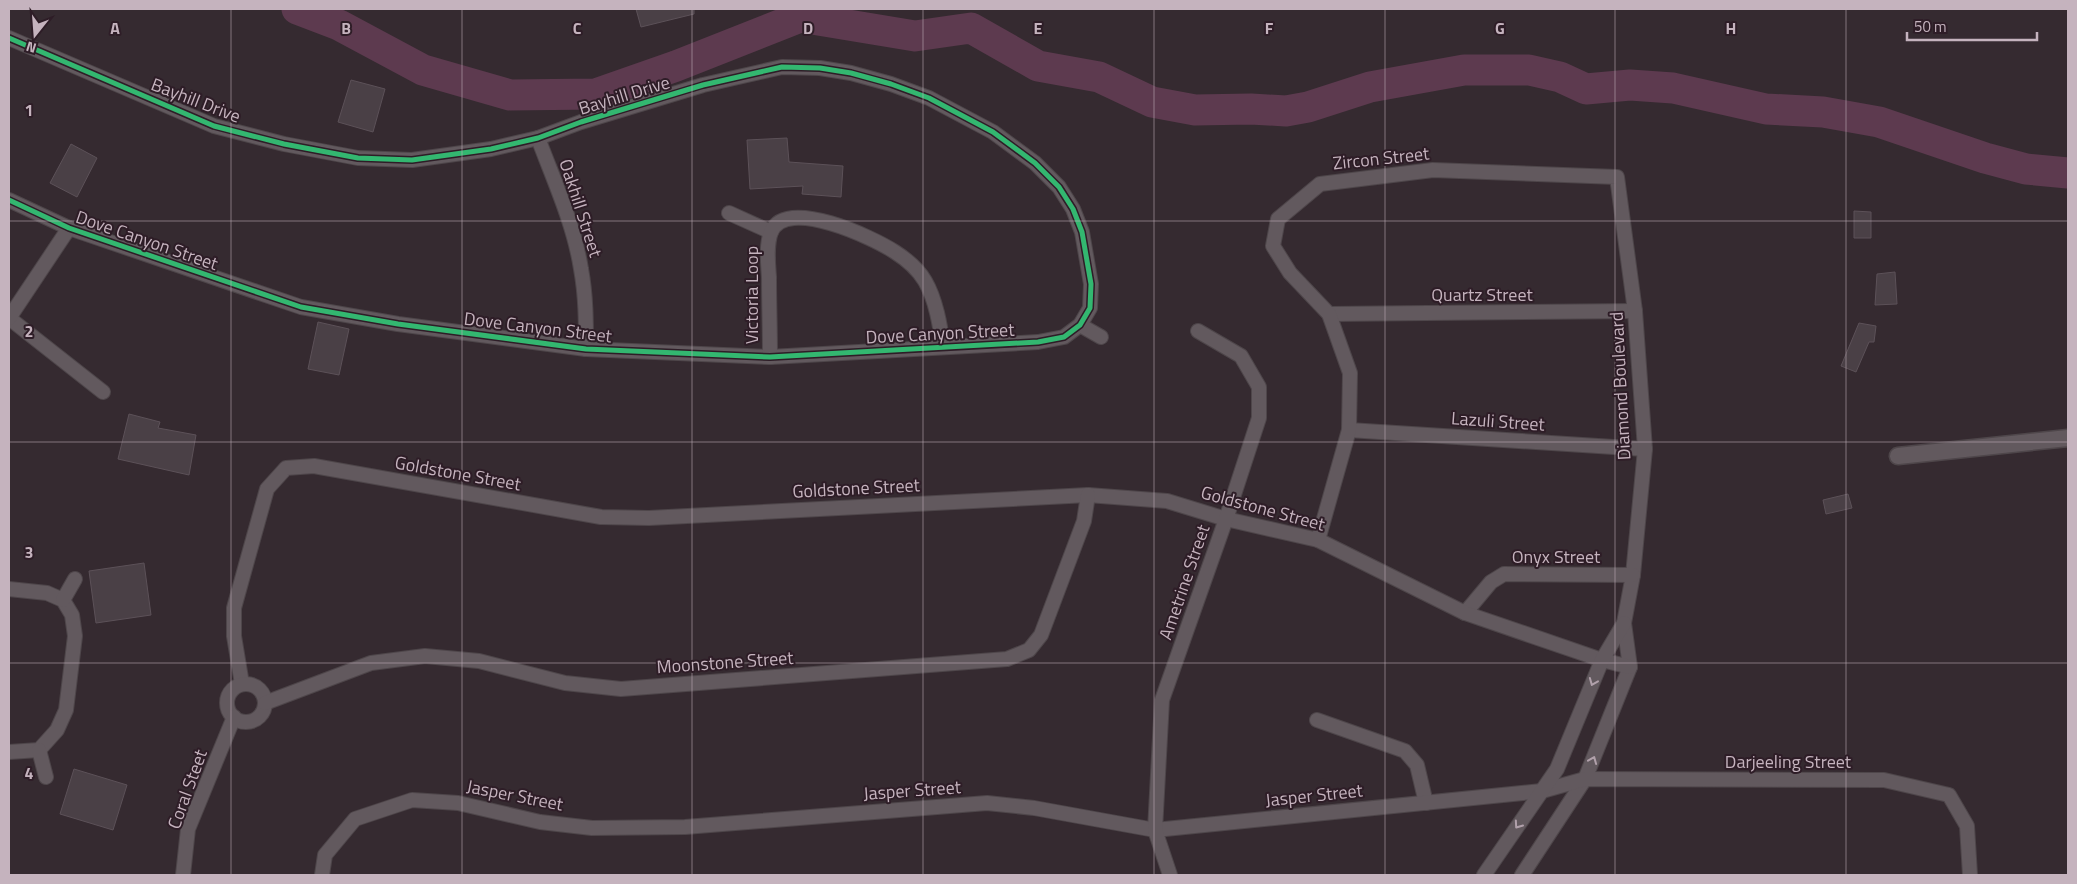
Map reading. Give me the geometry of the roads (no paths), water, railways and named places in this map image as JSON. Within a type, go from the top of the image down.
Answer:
[{"type":"street","name":"Bayhill Drive","points":[[9,38],[214,126],[284,144],[358,158],[420,159],[492,150],[538,138],[581,122],[703,86],[782,67],[820,68],[851,73],[891,84],[929,98],[993,132],[1035,163],[1059,187],[1073,209],[1082,232],[1091,284],[1090,308],[1080,325]]},
{"type":"street","name":"Oakhill Street","points":[[538,138],[575,240],[585,296],[586,349]]},
{"type":"street","name":"Zircon Street","points":[[1329,314],[1290,273],[1273,246],[1278,219],[1320,184],[1433,170],[1616,177]]},
{"type":"street","name":"Diamond Boulevard","points":[[1522,875],[1585,779],[1630,667],[1624,623],[1633,575],[1644,449],[1636,312],[1616,177]]},
{"type":"street","name":"Dove Canyon Street","points":[[9,200],[69,228],[301,307],[398,324],[586,349],[770,357],[1038,342],[1064,338],[1080,325]]},
{"type":"street","name":"Victoria Loop","points":[[729,213],[770,232]]},
{"type":"street","name":"Victoria Loop","points":[[770,357],[768,254],[770,232],[777,222],[790,217],[825,222],[872,239],[895,252],[911,265],[925,281],[940,322],[943,346]]},
{"type":"street","points":[[69,228],[9,318],[103,392]]},
{"type":"street","name":"Quartz Street","points":[[1329,314],[1636,312]]},
{"type":"street","points":[[1318,540],[1349,430],[1350,373],[1329,314]]},
{"type":"street","points":[[1080,325],[1101,337]]},
{"type":"street","name":"Ametrine Street","points":[[1170,875],[1155,830],[1162,700],[1226,519],[1259,418],[1259,387],[1241,356],[1198,330]]},
{"type":"street","name":"Lazuli Street","points":[[1349,430],[1644,449]]},
{"type":"street","points":[[1898,456],[2068,438]]},
{"type":"street","name":"Goldstone Street","points":[[242,684],[234,636],[234,608],[267,489],[286,468],[314,466],[601,517],[649,518],[1088,495],[1167,501],[1226,519],[1318,540],[1465,613],[1602,660],[1630,667]]},
{"type":"street","name":"Moonstone Street","points":[[265,702],[370,663],[425,656],[478,661],[564,683],[621,689],[1007,659],[1030,650],[1041,635],[1084,520],[1088,495]]},
{"type":"street","name":"Onyx Street","points":[[1465,613],[1491,582],[1504,574],[1633,575]]},
{"type":"street","points":[[63,600],[75,579]]},
{"type":"street","points":[[9,589],[47,592],[63,600],[72,615],[75,636],[66,710],[57,730],[39,750],[9,752]]},
{"type":"street","name":"Diamond Boulevard","points":[[1484,875],[1557,769],[1602,660],[1624,623]]},
{"type":"street","points":[[242,684],[250,684],[258,688],[263,694],[265,702],[263,711],[258,718],[250,721],[242,721],[234,717],[229,711],[227,703],[229,694],[234,688],[242,684]]},
{"type":"street","name":"Coral Steet","points":[[183,875],[188,829],[234,717]]},
{"type":"street","points":[[1317,720],[1405,751],[1417,765],[1426,802]]},
{"type":"street","points":[[39,750],[46,776]]},
{"type":"street","name":"Darjeeling Street","points":[[1542,791],[1585,779],[1884,780],[1949,795],[1967,826],[1970,875]]},
{"type":"street","name":"Jasper Street","points":[[322,875],[325,855],[355,819],[412,800],[458,803],[540,822],[592,828],[685,827],[987,803],[1034,808],[1155,830],[1542,791]]},
{"type":"waterway","points":[[297,9],[339,25],[423,70],[510,95],[596,94],[676,66],[800,17],[915,36],[971,28],[1038,66],[1099,77],[1152,102],[1195,110],[1251,109],[1286,111],[1308,107],[1370,87],[1464,70],[1529,70],[1560,77],[1586,89],[1630,85],[1673,88],[1766,109],[1823,112],[1879,122],[1985,158],[2026,169],[2068,173]]}]
